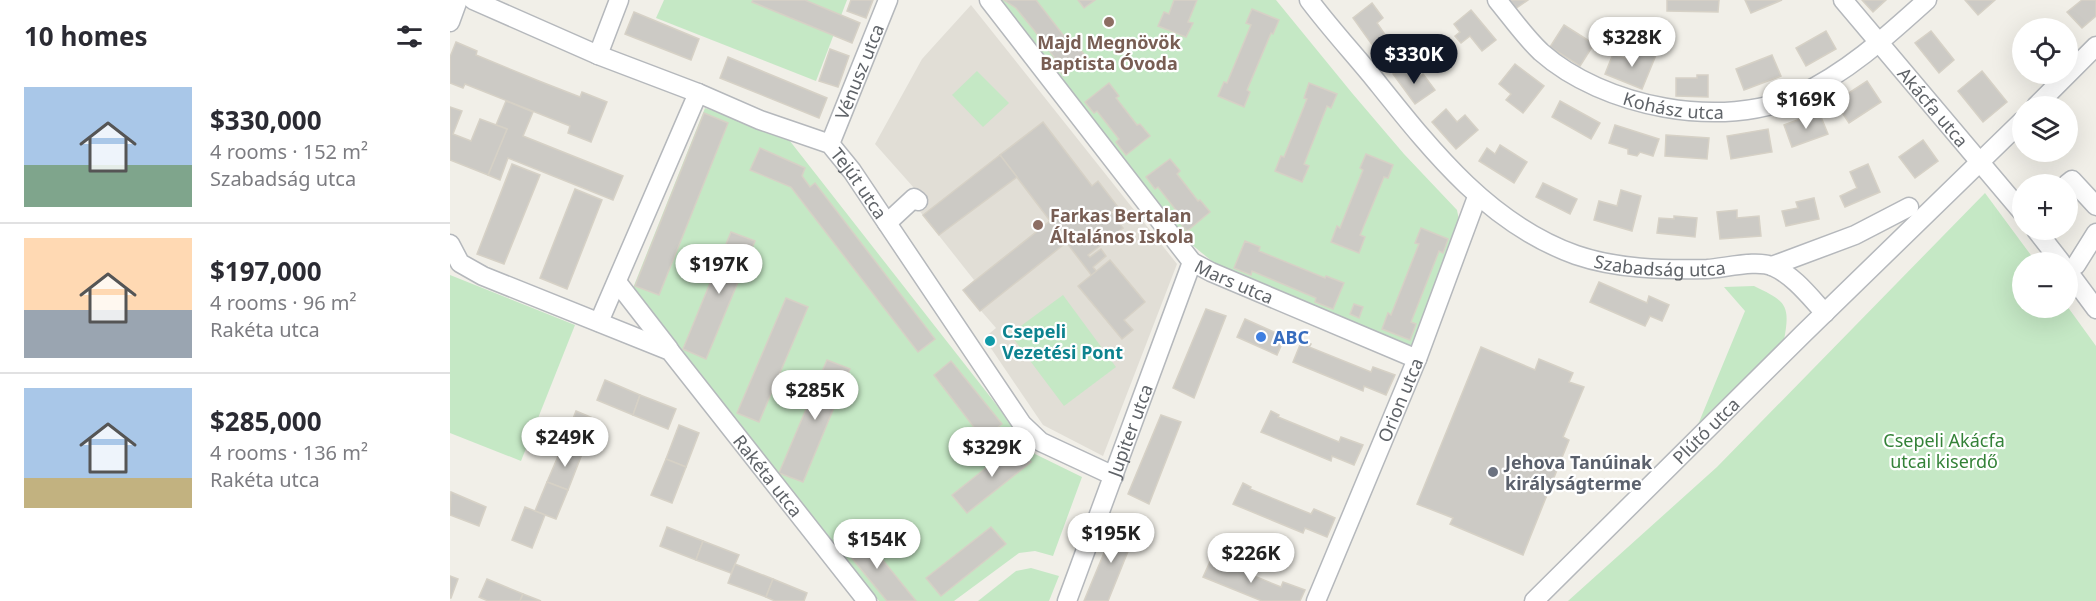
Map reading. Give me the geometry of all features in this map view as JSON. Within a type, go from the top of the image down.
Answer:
[{"type":"street","points":[[450,22],[458,0]]},
{"type":"street","name":"Tejút utca","points":[[473,0],[598,55],[698,93],[760,120],[830,144],[852,171],[1022,424],[1041,442],[1114,476]]},
{"type":"street","points":[[598,55],[619,0]]},
{"type":"street","name":"Vénusz utca","points":[[830,144],[888,0]]},
{"type":"street","name":"Mars utca","points":[[989,0],[1192,261],[1212,272],[1417,359]]},
{"type":"street","name":"Szabadság utca","points":[[1309,0],[1422,139],[1478,197],[1503,217],[1549,244],[1620,266],[1679,269],[1707,269],[1755,264],[1772,266]]},
{"type":"street","name":"Kohász utca","points":[[1497,0],[1541,52],[1589,85],[1647,105],[1672,109],[1731,111],[1764,106],[1797,96],[1827,81],[1879,44],[1927,0]]},
{"type":"street","name":"Akácfa utca","points":[[1843,0],[2012,200]]},
{"type":"street","points":[[2046,96],[2096,46]]},
{"type":"street","points":[[599,322],[698,93]]},
{"type":"street","points":[[1772,266],[1786,274],[1825,313],[2012,131]]},
{"type":"street","points":[[2078,186],[2096,206]]},
{"type":"street","name":"Orion utca","points":[[1316,601],[1417,359],[1478,197]]},
{"type":"street","points":[[887,223],[914,198],[918,201]]},
{"type":"street","points":[[1772,266],[1855,235],[1909,207]]},
{"type":"street","points":[[2078,262],[2096,233]]},
{"type":"street","points":[[2044,240],[2053,252]]},
{"type":"street","name":"Rakéta utca","points":[[450,244],[460,263],[475,272],[670,351]]},
{"type":"street","name":"Jupiter utca","points":[[1067,601],[1192,261]]},
{"type":"street","name":"Rakéta utca","points":[[617,282],[867,601]]},
{"type":"street","points":[[2078,284],[2095,305]]},
{"type":"street","name":"Plútó utca","points":[[1534,601],[1825,313]]},
{"type":"shaded area","name":"Farkas Bertalan Általános Iskola","points":[[971,5],[1177,264],[1103,456],[1043,425],[984,338],[996,328],[963,290],[974,280],[914,204],[922,197],[875,144],[922,59]]},
{"type":"green space","points":[[664,0],[847,0],[816,81],[656,18]]},
{"type":"green space","points":[[998,0],[1276,0],[1404,154],[1457,210],[1460,225],[1412,345],[1403,346],[1219,267],[1191,244]]},
{"type":"green space","points":[[977,71],[1009,103],[983,127],[952,95]]},
{"type":"green space","points":[[705,108],[786,136],[1035,454],[1082,477],[1053,556],[1035,551],[1019,553],[954,601],[879,601],[633,288]]},
{"type":"green space","name":"Csepeli Akácfa utcai kiserdő","points":[[1985,193],[2012,230],[2012,240],[2020,240],[2029,252],[2012,252],[2012,318],[2076,318],[2096,346],[2096,601],[1568,601],[1717,467]]},
{"type":"green space","points":[[450,275],[575,325],[521,461],[450,433]]},
{"type":"green space","points":[[1754,286],[1773,296],[1783,305],[1787,318],[1784,340],[1697,427],[1745,311],[1724,287]]},
{"type":"green space","points":[[1063,295],[1116,367],[1064,406],[1010,334]]},
{"type":"green space","points":[[1031,568],[1059,576],[1049,601],[978,601],[1016,571]]},
{"type":"building","points":[[753,0],[805,0],[860,23],[852,43],[752,2]]},
{"type":"building","points":[[851,0],[873,0],[866,18],[847,11]]},
{"type":"building","points":[[1004,0],[1036,0],[1074,49],[1078,47],[1087,58],[1064,76],[1054,64],[1057,61],[1034,30],[1016,8]]},
{"type":"building","points":[[1078,0],[1095,0],[1084,8]]},
{"type":"building","points":[[1174,0],[1197,0],[1188,22],[1193,23],[1186,37],[1158,26],[1164,12],[1169,14]]},
{"type":"building","points":[[1509,0],[1528,0],[1515,9]]},
{"type":"building","points":[[1667,0],[1719,0],[1718,12],[1667,11]]},
{"type":"building","points":[[1745,0],[1782,0],[1751,13]]},
{"type":"building","points":[[1862,0],[1886,0],[1873,12]]},
{"type":"building","points":[[1965,0],[1995,0],[1978,15]]},
{"type":"building","points":[[2082,0],[2096,0],[2096,16],[2082,28],[2078,24],[2078,18],[2073,18],[2067,12]]},
{"type":"building","points":[[1372,3],[1383,18],[1377,23],[1386,36],[1373,46],[1353,18]]},
{"type":"building","points":[[1252,9],[1279,20],[1273,34],[1271,33],[1247,90],[1250,92],[1244,107],[1218,96],[1224,82],[1227,83],[1251,25],[1246,23]]},
{"type":"building","points":[[1471,10],[1496,40],[1482,51],[1470,36],[1461,43],[1455,36],[1460,32],[1454,24]]},
{"type":"building","points":[[634,12],[699,39],[691,60],[625,34]]},
{"type":"building","points":[[1564,25],[1594,44],[1580,66],[1550,47]]},
{"type":"building","points":[[1826,31],[1836,49],[1806,66],[1796,48]]},
{"type":"building","points":[[1931,31],[1954,60],[1939,73],[1915,43]]},
{"type":"building","points":[[456,42],[477,51],[476,55],[539,81],[580,97],[582,92],[607,102],[591,142],[568,133],[570,126],[465,84],[463,88],[450,83],[450,57]]},
{"type":"building","points":[[1638,48],[1656,55],[1642,89],[1605,74],[1613,54],[1632,61]]},
{"type":"building","points":[[830,49],[849,56],[838,87],[819,81]]},
{"type":"building","points":[[1772,55],[1781,76],[1744,90],[1736,69]]},
{"type":"building","points":[[728,57],[827,98],[819,118],[720,78]]},
{"type":"building","points":[[1515,64],[1544,86],[1523,113],[1506,100],[1511,94],[1499,84]]},
{"type":"building","points":[[1406,65],[1416,79],[1423,74],[1435,90],[1415,104],[1393,74]]},
{"type":"building","points":[[1982,71],[2007,102],[1983,122],[1958,91]]},
{"type":"building","points":[[1697,75],[1708,75],[1708,97],[1676,96],[1676,78],[1697,78]]},
{"type":"building","points":[[1867,81],[1881,102],[1849,123],[1835,102]]},
{"type":"building","points":[[1109,83],[1119,96],[1116,98],[1137,125],[1140,124],[1150,136],[1126,155],[1116,142],[1119,139],[1097,111],[1094,113],[1085,102]]},
{"type":"building","points":[[1309,83],[1337,94],[1331,108],[1327,106],[1304,164],[1309,166],[1302,182],[1275,171],[1281,156],[1284,157],[1307,99],[1304,98]]},
{"type":"building","points":[[506,101],[533,112],[523,136],[623,176],[613,200],[508,158],[500,180],[488,175],[507,129],[496,125]]},
{"type":"building","points":[[1560,101],[1600,123],[1591,139],[1552,117]]},
{"type":"building","points":[[450,107],[462,111],[453,134],[471,141],[480,119],[507,129],[488,175],[450,160]]},
{"type":"building","points":[[1446,109],[1457,122],[1465,115],[1478,130],[1456,149],[1432,122]]},
{"type":"building","points":[[1819,112],[1828,134],[1792,147],[1784,125]]},
{"type":"building","points":[[704,113],[728,123],[659,295],[635,286]]},
{"type":"building","points":[[1043,122],[1092,186],[1098,181],[1118,207],[1111,212],[1123,228],[1088,255],[1090,257],[1101,249],[1106,256],[1093,267],[1097,272],[1092,276],[1000,155]]},
{"type":"building","points":[[1615,125],[1659,139],[1653,156],[1640,152],[1637,156],[1628,154],[1628,149],[1609,143]]},
{"type":"building","points":[[1768,129],[1772,152],[1731,159],[1727,136]]},
{"type":"building","points":[[1666,135],[1709,138],[1707,159],[1665,156]]},
{"type":"building","points":[[1923,140],[1938,161],[1915,178],[1899,157]]},
{"type":"building","points":[[1500,145],[1527,162],[1514,183],[1479,161],[1487,148],[1495,154]]},
{"type":"building","points":[[760,148],[805,168],[802,176],[810,187],[815,183],[935,339],[918,352],[791,187],[750,170]]},
{"type":"building","points":[[1366,154],[1393,165],[1388,178],[1384,177],[1360,235],[1365,237],[1359,253],[1331,242],[1337,226],[1340,228],[1363,170],[1360,168]]},
{"type":"building","points":[[1000,155],[1017,177],[939,235],[923,215]]},
{"type":"building","points":[[1170,159],[1180,171],[1177,174],[1198,201],[1200,200],[1210,212],[1187,231],[1176,218],[1180,215],[1158,187],[1155,189],[1146,177]]},
{"type":"building","points":[[512,164],[540,175],[504,264],[477,254]]},
{"type":"building","points":[[1868,164],[1880,192],[1845,207],[1840,196],[1857,188],[1850,172]]},
{"type":"building","points":[[1543,183],[1577,199],[1570,214],[1536,197]]},
{"type":"building","points":[[575,189],[602,200],[567,289],[540,278]]},
{"type":"building","points":[[1621,190],[1641,196],[1632,231],[1594,220],[1599,201],[1617,206]]},
{"type":"building","points":[[1814,198],[1819,219],[1786,226],[1782,211],[1798,208],[1796,202]]},
{"type":"building","points":[[1737,210],[1737,218],[1759,216],[1761,236],[1720,239],[1717,212]]},
{"type":"building","points":[[1674,216],[1697,218],[1695,237],[1657,233],[1659,218],[1674,219]]},
{"type":"building","points":[[1050,221],[1067,242],[980,311],[963,290]]},
{"type":"building","points":[[1421,228],[1448,239],[1443,253],[1439,251],[1411,322],[1416,324],[1410,340],[1382,329],[1388,313],[1391,315],[1419,244],[1415,243]]},
{"type":"building","points":[[731,232],[755,241],[706,359],[683,349]]},
{"type":"building","points":[[1245,241],[1260,247],[1259,251],[1325,278],[1326,276],[1344,283],[1333,309],[1315,302],[1316,298],[1252,271],[1251,275],[1234,268]]},
{"type":"building","points":[[1110,260],[1145,302],[1124,320],[1133,330],[1122,339],[1078,286]]},
{"type":"building","points":[[1599,282],[1647,303],[1649,296],[1669,305],[1662,321],[1650,316],[1645,326],[1590,302]]},
{"type":"building","points":[[786,298],[808,307],[759,422],[737,413]]},
{"type":"building","points":[[1354,304],[1363,307],[1359,318],[1350,314]]},
{"type":"building","points":[[1206,309],[1226,316],[1194,398],[1173,388]]},
{"type":"building","name":"ABC","points":[[1245,319],[1285,337],[1277,355],[1237,337]]},
{"type":"building","points":[[1302,340],[1311,344],[1309,347],[1371,372],[1373,367],[1395,375],[1386,395],[1364,386],[1363,391],[1293,362]]},
{"type":"building","name":"Jehova Tanúinak királyságterme","points":[[1481,347],[1535,370],[1539,359],[1573,373],[1569,382],[1584,387],[1563,437],[1569,440],[1523,555],[1450,524],[1453,518],[1417,504]]},
{"type":"building","points":[[827,360],[850,369],[803,482],[779,473]]},
{"type":"building","points":[[951,361],[1002,424],[983,439],[934,375]]},
{"type":"building","points":[[605,380],[640,395],[633,415],[597,400]]},
{"type":"building","points":[[640,395],[676,409],[668,429],[633,415]]},
{"type":"building","points":[[576,411],[595,419],[582,454],[562,447]]},
{"type":"building","points":[[1271,411],[1279,415],[1278,417],[1339,442],[1341,437],[1363,445],[1354,465],[1332,456],[1331,461],[1261,432]]},
{"type":"building","points":[[1161,415],[1181,422],[1149,504],[1128,494]]},
{"type":"building","points":[[679,425],[699,433],[686,467],[666,459]]},
{"type":"building","points":[[1016,444],[1031,462],[967,513],[952,495]]},
{"type":"building","points":[[562,447],[582,454],[568,490],[547,482]]},
{"type":"building","points":[[666,459],[686,467],[672,503],[651,495]]},
{"type":"building","points":[[547,482],[568,490],[556,519],[535,511]]},
{"type":"building","points":[[1243,483],[1251,487],[1250,489],[1311,514],[1314,509],[1335,518],[1327,537],[1305,528],[1303,533],[1233,504]]},
{"type":"building","points":[[451,492],[486,507],[479,526],[450,515]]},
{"type":"building","points":[[525,507],[545,515],[532,548],[512,540]]},
{"type":"building","points":[[1117,522],[1137,529],[1108,601],[1084,601]]},
{"type":"building","points":[[667,527],[703,541],[696,560],[660,546]]},
{"type":"building","points":[[991,527],[1006,544],[941,596],[926,578]]},
{"type":"building","points":[[860,532],[916,601],[887,601],[842,546]]},
{"type":"building","points":[[703,541],[739,555],[731,573],[696,560]]},
{"type":"building","points":[[1213,555],[1221,559],[1220,562],[1281,587],[1283,582],[1305,590],[1300,601],[1262,601],[1203,577]]},
{"type":"building","points":[[735,564],[773,579],[766,597],[728,583]]},
{"type":"building","points":[[450,576],[458,579],[451,598],[450,598]]},
{"type":"building","points":[[487,579],[523,594],[520,601],[488,601],[479,597]]},
{"type":"building","points":[[773,579],[807,593],[804,601],[775,601],[766,597]]},
{"type":"building","points":[[523,594],[541,601],[520,601]]},
{"type":"place","name":"Majd Megnövök Baptista Óvoda","points":[[1109,22]]},
{"type":"place","name":"Farkas Bertalan Általános Iskola","points":[[1038,225]]},
{"type":"place","name":"ABC","points":[[1261,337]]},
{"type":"place","name":"Csepeli Vezetési Pont","points":[[990,341]]},
{"type":"place","name":"Jehova Tanúinak királyságterme","points":[[1493,472]]}]
